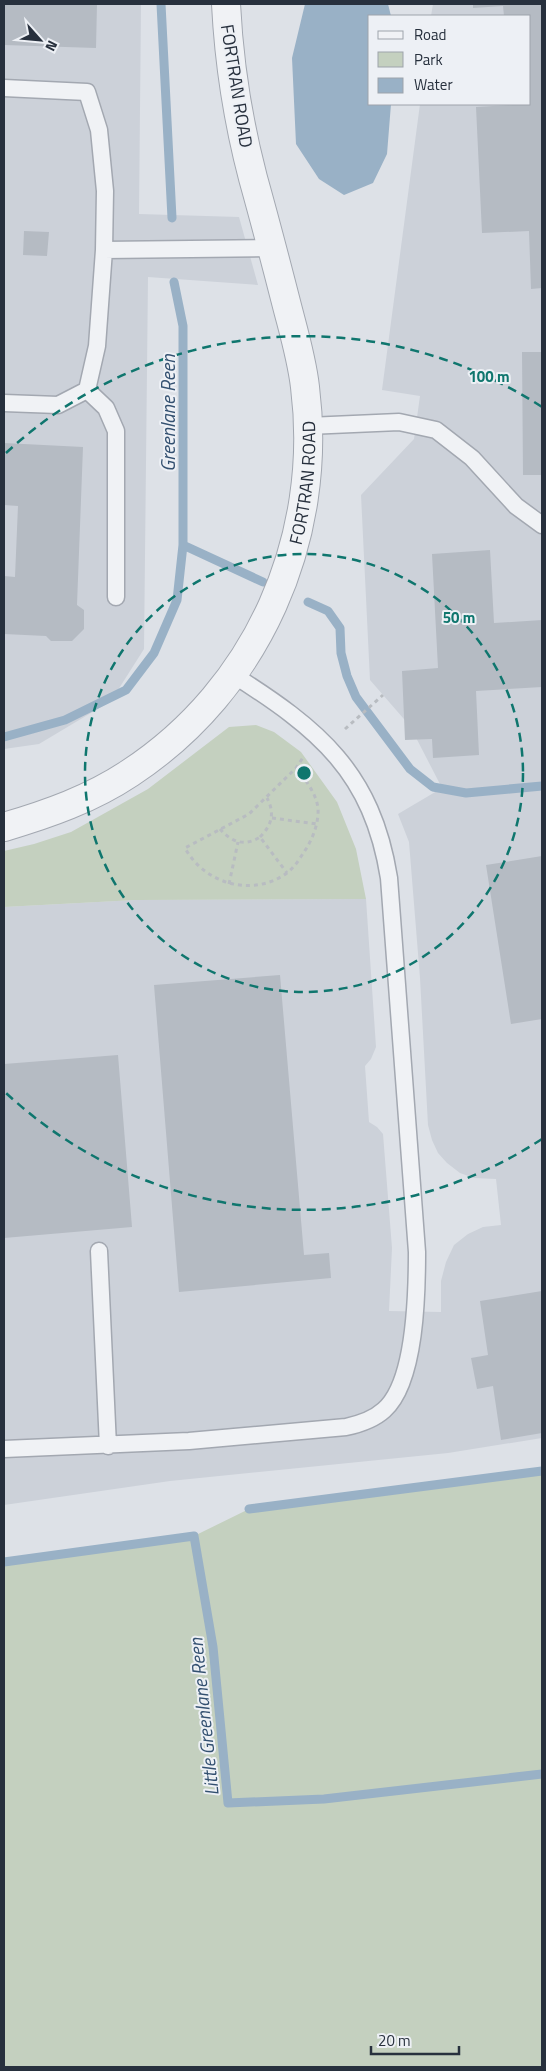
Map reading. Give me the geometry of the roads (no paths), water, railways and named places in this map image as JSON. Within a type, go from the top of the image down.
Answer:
[{"type":"street","name":"FORTRAN ROAD","points":[[4,827],[41,816],[84,799],[129,774],[168,745],[203,711],[250,650],[272,608],[290,563],[303,510],[307,465],[308,426],[305,387],[298,352],[238,115],[229,51],[226,4]]},
{"type":"lane","points":[[4,88],[87,92],[99,130],[105,191],[104,250],[97,346],[87,390],[58,405],[4,404]]},
{"type":"lane","points":[[104,250],[272,248]]},
{"type":"lane","points":[[87,390],[106,408],[116,431],[116,597]]},
{"type":"lane","points":[[308,426],[399,422],[436,430],[472,458],[516,506],[542,525]]},
{"type":"lane","points":[[4,1449],[189,1441],[346,1427],[366,1422],[385,1410],[398,1391],[407,1364],[412,1335],[417,1279],[414,1211],[389,878],[384,849],[375,818],[358,787],[332,750],[292,713],[232,674]]},
{"type":"lane","points":[[99,1252],[108,1446]]},
{"type":"water","points":[[305,4],[388,4],[391,15],[368,15],[368,105],[391,105],[387,154],[373,183],[344,195],[319,179],[296,144],[292,58]]},
{"type":"waterway","name":"Greenlane Reen","points":[[161,4],[172,218]]},
{"type":"waterway","name":"Greenlane Reen","points":[[174,282],[183,326],[183,545]]},
{"type":"waterway","name":"Greenlane Reen","points":[[4,737],[65,720],[126,690],[154,653],[177,600],[183,545],[263,582]]},
{"type":"waterway","name":"Greenlane Reen","points":[[308,602],[328,611],[340,628],[341,653],[347,676],[356,697],[410,769],[433,787],[466,793],[542,786]]},
{"type":"waterway","points":[[249,1509],[542,1471]]},
{"type":"waterway","name":"Little Greenlane Reen","points":[[4,1562],[194,1536],[213,1647],[228,1803],[324,1799],[542,1774]]}]
